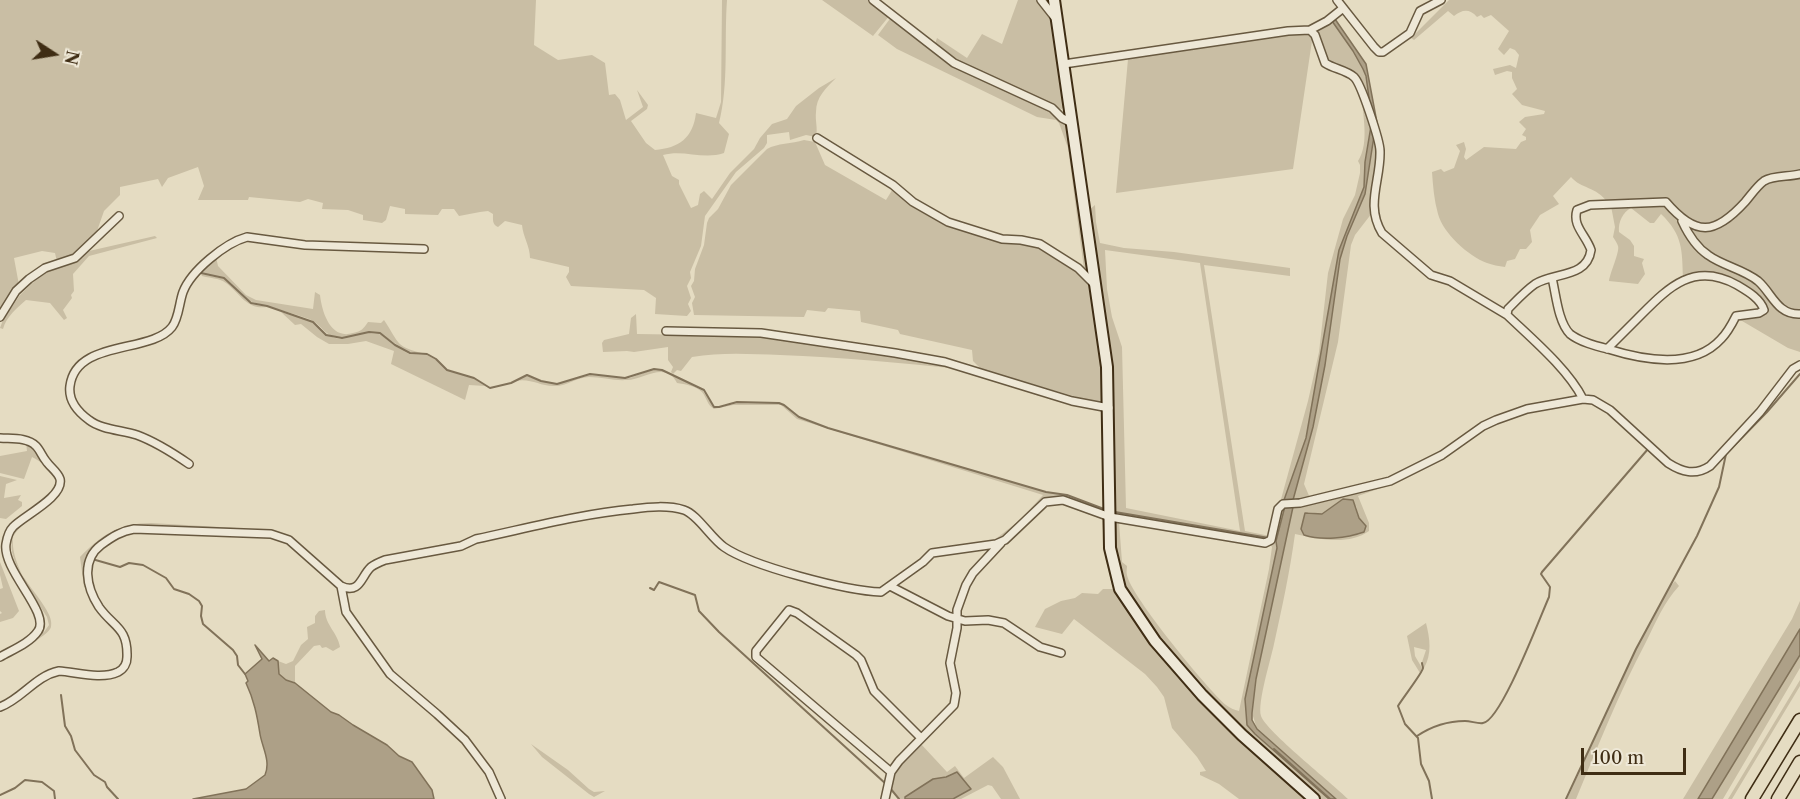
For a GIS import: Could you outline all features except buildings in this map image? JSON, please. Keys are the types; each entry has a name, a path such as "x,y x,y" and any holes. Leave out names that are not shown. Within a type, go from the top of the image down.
{"highway":[{"path":"1752,799 1800,720"},
{"path":"1778,799 1800,762"}],"street":[{"path":"873,0 954,63 1052,108 1062,118 1072,123"},
{"path":"1041,0 1057,20"},
{"path":"1054,0 1107,367 1112,557 1120,589 1150,633 1202,695 1242,735 1314,799"},
{"path":"1337,0 1340,11 1379,52 1383,52 1410,33 1420,11 1441,0"},
{"path":"1064,64 1288,31 1310,30 1340,11"},
{"path":"1310,30 1315,35 1325,63 1353,76 1364,93 1380,151 1374,200 1377,225 1382,233 1431,275 1450,281 1507,315 1531,336 1577,388 1583,399"},
{"path":"817,138 893,185 913,202 948,222 1002,239 1040,244 1078,268 1096,286"},
{"path":"1681,219 1695,227 1704,228 1722,223 1731,217 1766,180 1800,174"},
{"path":"1507,315 1508,309 1534,285 1578,270 1588,261 1592,250 1575,218 1577,210 1582,207 1645,202 1666,202 1707,255 1756,280 1775,303 1791,314 1800,314"},
{"path":"0,317 16,291 29,279 45,268 75,258 119,216"},
{"path":"189,464 147,439 101,426 88,419 76,408 70,394 71,380 75,371 92,357 118,347 152,339 171,328 176,320 182,293 192,275 238,240 247,237 305,245 424,249"},
{"path":"1552,278 1563,323 1569,333 1578,339 1607,349 1659,360 1674,360 1700,354 1721,339 1736,316 1759,313 1764,310 1762,304 1754,297 1729,281 1692,277 1665,290 1607,349"},
{"path":"666,331 761,333 895,353 945,362 1072,401 1109,408"},
{"path":"885,799 891,772 954,705 956,700 950,663 957,628 957,610 966,585 973,573 1002,542 1045,502 1063,500 1110,517 1265,543 1271,540 1278,509 1283,504 1390,481 1442,455 1483,426 1496,420 1527,409 1583,399 1593,400 1610,410 1677,469 1703,471 1760,412 1793,369 1800,365"},
{"path":"0,438 24,440 36,446 59,477 60,485 48,500 12,528 8,536 7,555 42,623 38,633 0,657"},
{"path":"0,707 51,673 59,671 105,674 123,669 127,662 126,641 116,622 97,603 91,588 88,567 93,552 118,533 134,529 245,532 280,536 347,589 354,588 363,581 373,565 385,560 461,546 476,539 609,511 663,507 687,510 724,547 767,566 853,589 881,592 932,553 1002,542"},
{"path":"341,586 346,612 390,674 465,741 489,772 501,799"},
{"path":"890,586 948,616 965,621 988,620 1004,623 1040,647 1061,653"},
{"path":"891,772 756,657 756,651 786,613 789,610 797,613 856,655 861,660 874,691 921,738"}],"shaded area":[{"path":"0,0 536,0 534,45 558,60 592,55 605,63 609,95 615,94 620,100 626,120 643,107 637,90 648,105 647,109 631,121 646,143 655,150 671,147 683,140 692,129 696,113 716,118 721,102 722,0 727,0 725,77 719,123 729,134 724,153 663,155 672,176 679,180 691,208 698,205 700,194 704,191 712,199 730,173 754,149 772,124 787,119 796,106 836,78 822,93 816,107 816,137 806,135 790,140 789,132 767,135 764,148 736,172 705,216 701,246 687,286 691,298 688,304 691,311 687,316 655,314 656,298 644,290 571,286 566,277 569,267 530,258 522,225 505,221 498,227 494,223 493,214 488,211 459,216 454,209 442,209 438,215 405,214 405,209 390,206 386,220 382,223 363,220 363,215 348,210 322,209 323,203 308,199 300,202 249,197 248,200 198,200 204,186 198,167 168,178 162,187 158,179 120,187 120,195 104,211 97,231 89,243 74,257 57,262 55,253 42,251 14,258 19,285 0,313"},
{"path":"822,0 869,0 890,15 873,36"},
{"path":"1018,0 1038,0 1052,18 1064,106 1062,109 1055,108 969,67 935,44 937,38 967,58 982,34 1002,44"},
{"path":"1449,0 1800,0 1800,173 1773,177 1721,222 1696,226 1667,201 1608,203 1599,193 1579,184 1571,177 1553,196 1559,204 1540,215 1530,230 1532,242 1526,249 1520,249 1515,259 1507,261 1505,267 1480,260 1457,243 1445,229 1438,214 1432,172 1441,169 1444,172 1454,168 1460,151 1456,145 1464,142 1466,160 1484,147 1516,149 1521,142 1526,140 1526,137 1522,135 1526,129 1519,122 1525,117 1544,114 1545,111 1522,105 1512,94 1517,89 1512,72 1507,71 1495,75 1493,69 1510,65 1516,68 1519,55 1510,48 1504,55 1498,49 1509,31 1491,15 1484,18 1481,15 1477,17 1465,11 1454,16 1448,11 1414,40 1411,38"},
{"path":"892,16 954,65 1052,111 1066,125 1087,267 1084,269 1068,148 1059,123 1056,120 1037,117 897,49 878,35"},
{"path":"1335,19 1366,64 1378,128 1374,136 1365,194 1340,259 1325,365 1313,427 1293,500 1284,500 1306,438 1339,250 1364,187 1365,162 1372,120 1366,76 1353,51 1332,21"},
{"path":"1332,21 1359,60 1365,74 1371,111 1364,86 1353,71 1327,62 1317,31"},
{"path":"1302,31 1313,34 1293,169 1116,193 1127,58"},
{"path":"1362,94 1371,126 1365,162 1364,187 1339,250 1306,438 1284,499 1280,503 1319,352 1328,273 1343,219 1355,195 1360,173 1358,161 1362,154 1365,137"},
{"path":"1374,136 1379,151 1372,213 1355,235 1351,245 1338,342 1304,484 1310,498 1293,500 1313,427 1325,365 1340,259 1365,194"},
{"path":"804,140 815,142 825,165 886,200 894,187 937,217 1036,245 1080,272 1093,285 1105,368 1104,403 1097,403 981,369 973,361 972,350 900,334 898,330 861,322 860,311 828,308 825,312 807,310 804,317 694,315 692,303 695,297 691,286 704,245 709,218 718,209 731,185 767,149"},
{"path":"1800,176 1800,313 1783,306 1764,286 1713,255 1695,239 1688,228 1713,228 1766,181"},
{"path":"1666,204 1680,220 1694,244 1755,281 1767,296 1800,316 1800,352 1788,348 1737,318 1766,310 1730,279 1683,278 1680,243 1674,229 1661,214 1654,223 1650,223 1631,208 1623,215 1619,232 1634,246 1634,256 1644,259 1642,263 1645,274 1638,284 1609,281 1618,249 1613,237 1615,227 1611,206"},
{"path":"1095,205 1100,243 1124,248 1174,252 1290,268 1290,276 1204,265 1245,531 1270,536 1269,539 1263,540 1115,515 1112,380 1089,210","holes":["1105,250 1200,263 1240,531 1126,508 1122,347 1112,317 1107,289"]},
{"path":"155,236 157,238 89,256 73,274 74,291 63,310 67,318 64,320 50,303 26,300 9,317 3,329 0,328 20,295 42,274 71,263 89,251"},
{"path":"216,257 218,266 246,295 256,300 313,309 315,292 320,295 329,323 339,333 356,332 368,322 381,323 384,320 399,343 426,354 408,350 381,335 395,346 409,354 427,355 447,370 473,378 485,386 469,385 465,400 391,364 394,351 366,341 329,344 301,324 295,325 281,312 309,320 330,336 335,338 346,338 328,334 309,319 244,298 251,304 267,307 254,306 244,300 223,281 202,276 201,274 225,279 243,297 225,278 199,273"},
{"path":"636,314 637,334 764,336 850,348 945,364 960,369 825,357 725,354 692,357 681,371 677,370 673,374 671,372 673,367 668,360 668,347 634,352 603,352 604,340 629,334 631,318"},
{"path":"654,369 668,372 703,391 714,407 719,408 714,409 700,390 677,383 672,376 661,372 627,380 585,377 558,386 516,381 527,376 557,384 590,375 630,378"},
{"path":"737,403 779,403 799,418 828,428 1046,492 1067,496 1106,510 1107,513 1055,498 999,541 934,551 927,550 993,541 1020,520 1043,495 797,419 781,405 733,405 720,408"},
{"path":"26,442 32,445 59,480 57,483 47,467 32,457 24,479 0,473 0,456 27,451"},
{"path":"0,476 17,480 6,484 4,498 21,495 18,500 22,502 22,506 6,519 0,518"},
{"path":"1392,484 1358,496 1369,523 1369,531 1361,536 1333,540 1295,534 1283,603 1261,701 1261,716 1266,723 1287,745 1348,799 1336,799 1257,729 1252,713 1256,679 1293,507","holes":["1337,503 1356,506 1359,518 1366,526 1361,534 1334,538 1317,536 1301,529 1308,512 1322,514"]},
{"path":"65,486 53,501 14,536 18,526 45,506"},
{"path":"1343,499 1353,500 1359,518 1366,526 1364,532 1334,538 1304,535 1301,529 1305,513 1322,514"},
{"path":"1285,506 1276,541 1277,548 1268,598 1247,688 1246,720 1255,734 1329,799 1321,799 1206,692 1165,644 1129,596 1122,582 1118,565 1115,521 1119,522 1122,562 1127,566 1131,586 1141,602 1204,682 1226,705 1239,711 1269,569 1272,547 1270,544 1281,508"},
{"path":"1285,506 1293,507 1256,679 1252,720 1257,729 1336,799 1329,799 1247,725 1245,699"},
{"path":"1102,517 1105,520 1111,572 1183,680 1310,799 1239,799 1219,784 1200,775 1200,772 1206,771 1172,728 1164,697 1145,674 1074,619 1062,634 1035,627 1045,609 1061,601 1075,598 1082,593 1098,594 1103,589 1113,589 1105,557"},
{"path":"151,523 240,530 130,528 93,548 85,557 83,568 88,589 84,587 80,557 88,549 120,528"},
{"path":"13,538 13,547 22,575 12,553"},
{"path":"0,562 19,611 13,618 0,622 2,613 0,611 0,589 3,588"},
{"path":"22,575 47,610 51,619 51,627 37,640 2,659 44,632 49,625 47,617"},
{"path":"1675,581 1679,586 1661,612 1627,681 1576,799 1567,799 1636,649"},
{"path":"1800,601 1800,629 1698,799 1683,799 1792,619"},
{"path":"325,610 327,620 340,647 333,651 326,647 322,648 320,645 314,646 295,666 295,683 286,681 279,674 278,661 286,664 293,661 301,645 308,639 307,627 315,623 315,616 319,611"},
{"path":"1426,623 1429,646 1424,668 1422,662 1426,650 1414,647 1415,656 1422,668 1420,673 1412,660 1407,636"},
{"path":"1800,629 1800,655 1712,799 1698,799"},
{"path":"255,645 269,661 273,658 278,661 279,674 286,680 295,683 331,712 412,762 432,790 434,799 193,799 246,789 265,775 267,759 245,674 262,659"},
{"path":"1800,655 1800,668 1723,799 1712,799"},
{"path":"1800,680 1800,686 1732,799 1728,799"},
{"path":"920,743 947,772 955,766 964,778 993,757 1003,767 1020,799 1001,799 992,786 988,785 961,799 953,799 971,789 953,773 939,778 905,799 900,799 890,787 894,774"},
{"path":"531,744 568,770 589,789 594,792 605,791 594,797 589,794 542,757"},
{"path":"957,772 971,789 953,799 905,799 933,779"}],"waterway":[{"path":"201,273 224,278 251,303 267,306 313,322 326,335 342,338 369,332 380,333 410,353 427,354 447,370 474,378 490,388 511,383 527,375 557,384 590,374 625,378 654,369 662,370 704,390 714,407 737,402 779,403 799,417 828,428 1046,492 1067,495 1104,509"},
{"path":"1566,799 1636,649 1697,536 1719,487 1726,454 1800,374"},
{"path":"1417,736 1446,723 1458,721 1483,723 1491,718 1509,688 1549,597 1550,587 1541,574 1542,572 1648,449"},
{"path":"1115,512 1269,538"},
{"path":"92,559 120,567 129,563 143,565 166,578 174,589 189,594 199,601 202,606 203,624 233,650 237,656 238,665 245,674"},
{"path":"650,588 654,590 659,582 695,595 699,611 719,632 886,784"},
{"path":"1422,663 1422,670 1398,706 1405,724 1418,738 1421,764 1429,781 1432,799"},
{"path":"61,695 65,726 75,750 94,775 105,782 118,799"},
{"path":"1274,749 1330,799"},
{"path":"0,795 25,780 42,782 54,791 55,799"},
{"path":"890,788 899,799"}]}
